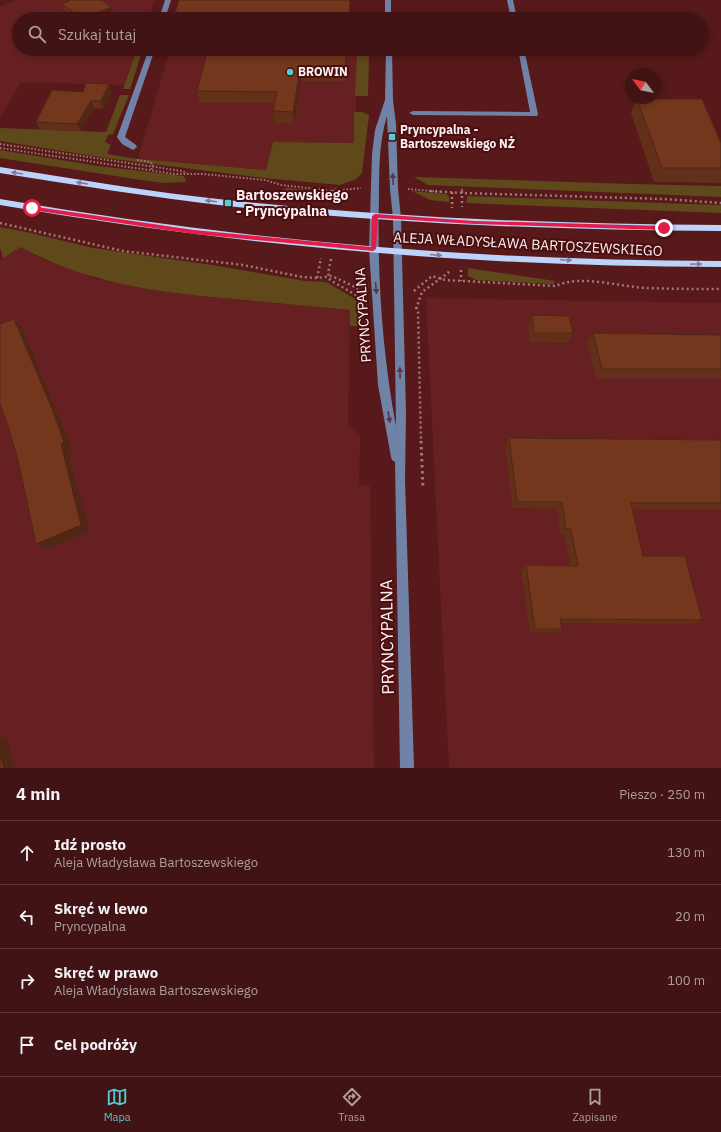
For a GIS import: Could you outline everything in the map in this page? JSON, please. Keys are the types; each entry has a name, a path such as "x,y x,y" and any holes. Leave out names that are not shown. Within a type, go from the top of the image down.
{"main road":[{"name":"ALEJA WŁADYSŁAWA BARTOSZEWSKIEGO","path":"0,170 204,200 397,218 606,228 721,228"},
{"name":"ALEJA WŁADYSŁAWA BARTOSZEWSKIEGO","path":"0,202 194,232 397,252 450,256 721,264"}],"street":[{"path":"164,12 168,0"},
{"path":"388,0 388,12"},
{"path":"510,0 513,12"},
{"path":"133,147 125,142 121,137 150,56"},
{"name":"PRYNCYPALNA","path":"389,56 389,100 392,124 394,189 397,218 401,412 400,480 407,768"},
{"path":"413,114 534,114 522,56"},
{"name":"PRYNCYPALNA","path":"389,100 379,130 376,154 373,249 383,385 400,480"}],"path":[{"path":"0,144 182,171 189,174"},
{"path":"133,147 136,160 150,162 153,164 153,167"},
{"path":"0,148 175,174 203,174 264,180 281,185 334,191 357,188 375,189"},
{"path":"151,171 153,167"},
{"path":"394,189 587,198 664,199 721,203"},
{"path":"0,223 123,251 243,265 302,276 329,277"},
{"path":"399,330 416,308 422,292 450,270"},
{"path":"413,294 415,290 432,276 440,279 556,286 566,281 615,283 645,288 721,288"},
{"path":"412,302 418,312 423,488"}],"shaded area":[{"path":"18,0 155,0 151,12 12,12 12,56 134,56 124,85 21,82 0,117 0,6"},
{"path":"135,56 140,56 130,89 123,89"},
{"path":"168,56 357,56 355,143 273,142 266,170 138,159"},
{"path":"357,56 368,56 368,96 355,96"},
{"path":"120,95 129,95 113,134 108,135 105,142 111,145 107,154 138,159 266,170 273,142 354,143 354,112 362,112 369,115 362,173 356,179 340,185 264,178 105,158 0,141 0,128 106,132"},
{"path":"0,150 98,166 184,176 186,182 164,183 0,158"},
{"path":"414,177 721,186 721,197 428,185"},
{"path":"286,188 329,192 327,200 321,200 279,192"},
{"path":"412,191 446,194 449,196 449,202 430,200"},
{"path":"467,196 721,205 721,213 466,203"},
{"path":"0,227 93,248 212,265 305,281 326,282 357,300 357,326 350,326 350,310 180,294 125,285 72,270 46,260 21,247 3,258 0,248"},
{"path":"21,247 38,257 96,279 153,290 198,296 350,310 348,424 360,435 359,485 370,486 374,768 0,768 0,260"},
{"path":"468,268 555,281 553,284 476,280 468,276"},
{"path":"426,298 721,303 721,768 449,768"}],"building":[{"path":"71,0 102,0 111,7 99,12 73,12 62,4"},
{"path":"179,0 350,0 349,12 175,12"},
{"path":"206,56 346,56 345,70 300,70 293,112 273,111 277,92 197,91"},
{"path":"86,83 109,84 101,101 91,101 77,124 36,122 52,90 83,92"},
{"path":"661,99 702,99 721,143 721,168 662,168 639,104 661,104"},
{"path":"532,315 569,316 573,333 534,333"},
{"path":"14,319 51,406 64,442 61,444 81,525 36,544 18,460 0,404 0,324"},
{"path":"593,333 721,335 721,369 602,369"},
{"path":"509,438 721,440 721,503 631,503 643,556 685,556 702,620 560,619 562,629 535,629 526,565 578,566 571,529 566,529 562,502 517,502"},
{"path":"0,754 4,768 0,768"}],"place":[{"name":"BROWIN","path":"290,72"},
{"name":"Pryncypalna - Bartoszewskiego NŻ","path":"392,137"},
{"name":"Bartoszewskiego - Pryncypalna","path":"228,203"}],"route":[{"path":"32,208 194,232 334,247 373,249 375,216 606,228 664,228"}]}
